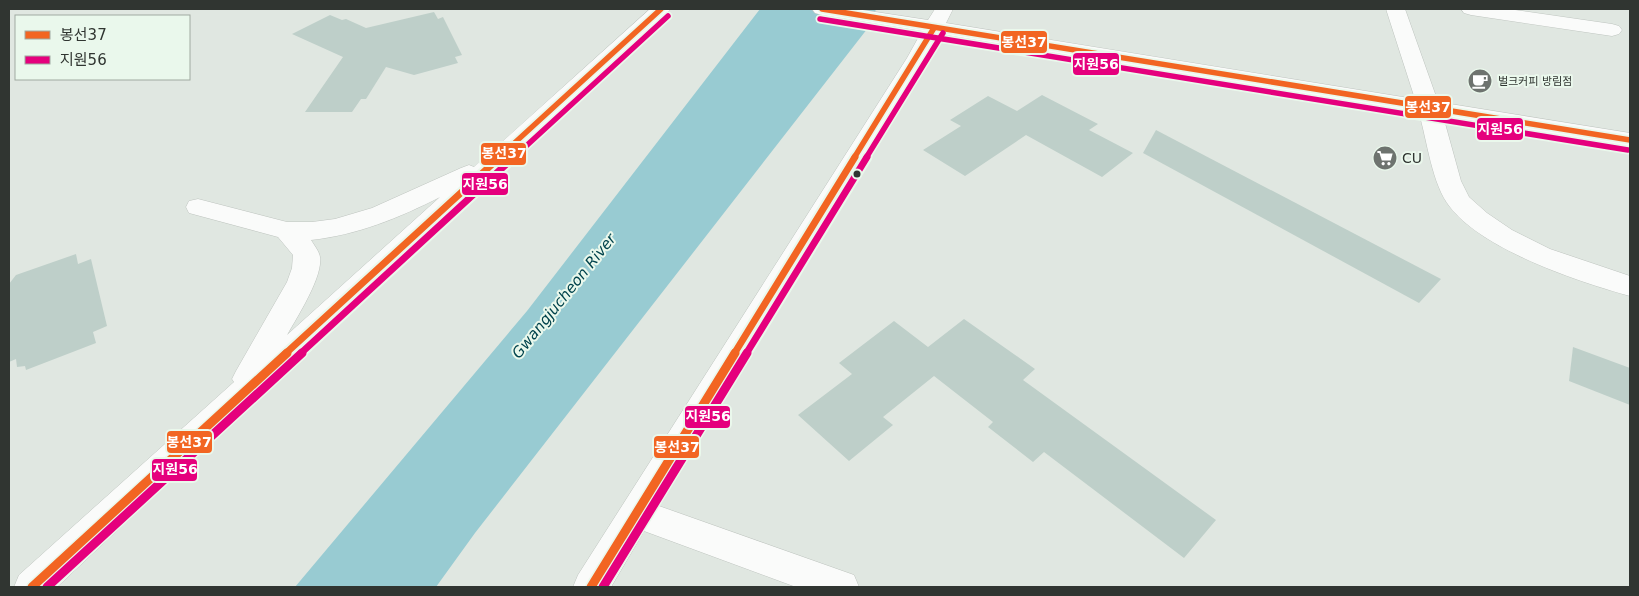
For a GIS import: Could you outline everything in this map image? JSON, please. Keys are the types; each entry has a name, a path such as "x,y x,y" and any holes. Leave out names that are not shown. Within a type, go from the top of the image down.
{"street":[{"path":"32,587 661,9"},
{"path":"822,9 939,18 1429,108 1630,140"},
{"path":"1396,9 1429,108 1449,181 1459,202 1478,219 1503,236 1541,256 1630,286"},
{"path":"1471,9 1612,30"},
{"path":"591,587 912,67 939,18"},
{"path":"198,207 287,231 321,231 363,222 494,162"},
{"path":"236,398 300,286 307,267 307,257 304,249 287,231"},
{"path":"636,513 841,587"}],"water":[{"name":"Gwangjucheon River","path":"760,9 876,9 871,24 475,533 436,587 295,587 527,311"}],"building":[{"path":"434,12 438,19 443,17 462,55 455,57 458,63 414,75 386,67 366,99 361,99 352,112 305,112 343,57 292,34 330,15 342,20 346,19 366,28"},
{"path":"1042,95 1098,124 1089,130 1133,153 1102,177 1026,135 965,176 923,150 961,126 950,120 988,96 1017,111"},
{"path":"1156,130 1441,279 1419,303 1143,153"},
{"path":"76,254 78,264 91,259 107,326 93,332 96,343 26,370 25,366 17,367 16,359 9,362 9,284 16,275"},
{"path":"964,319 1035,369 1023,380 1216,520 1184,558 1044,452 1033,462 988,427 993,422 934,376 883,417 893,425 849,461 798,415 852,374 839,363 894,321 928,347"},
{"path":"1573,347 1630,368 1630,405 1569,381"}],"transit line":[{"name":"봉선37","path":"32,587 661,9"},
{"name":"봉선37","path":"822,9 1630,140"},
{"name":"지원56","path":"47,587 668,16"},
{"name":"지원56","path":"820,19 1628,150"},
{"name":"봉선37","path":"591,587 934,28"},
{"name":"지원56","path":"603,587 943,33"}],"place":[{"name":"벌크커피 방림점","path":"1480,81"},
{"name":"CU","path":"1385,158"}]}
